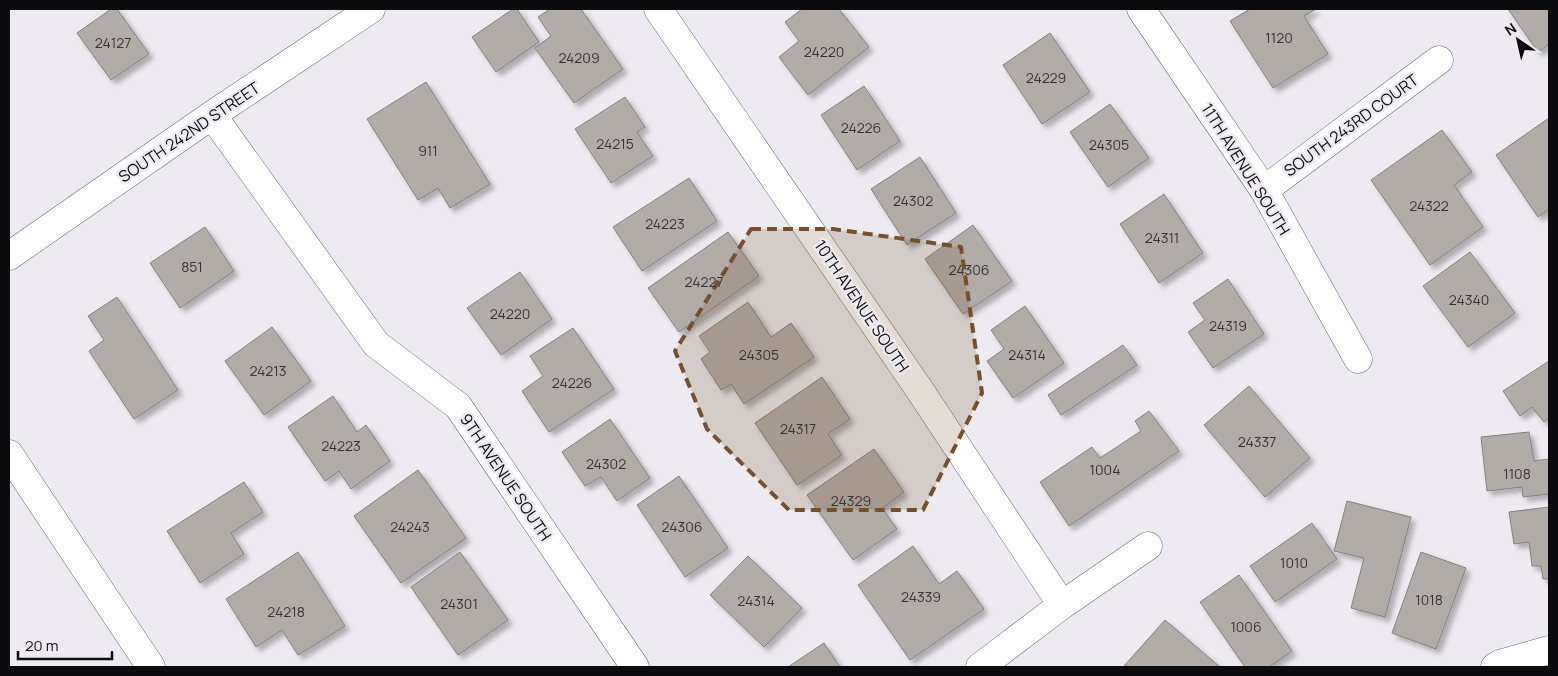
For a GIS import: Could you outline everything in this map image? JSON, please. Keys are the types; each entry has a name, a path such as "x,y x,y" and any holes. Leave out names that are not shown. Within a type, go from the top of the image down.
{"street":[{"name":"SOUTH 242ND STREET","path":"9,256 212,115 371,9"},
{"name":"10TH AVENUE SOUTH","path":"658,9 919,388 1062,605"},
{"name":"11TH AVENUE SOUTH","path":"1141,9 1264,190 1358,359"},
{"name":"SOUTH 243RD COURT","path":"1264,190 1439,60"},
{"name":"9TH AVENUE SOUTH","path":"212,115 376,344 458,406 635,667"},
{"path":"9,454 151,667"},
{"path":"980,667 1062,605 1148,546"},
{"path":"1495,667 1549,650"}],"highlighted area":[{"path":"751,229 833,229 961,247 982,393 923,510 789,510 707,429 675,351"}],"building":[{"path":"111,9 117,9 149,54 111,80 77,33"},
{"path":"513,9 517,9 539,42 496,72 472,37"},
{"path":"550,9 581,9 623,69 574,103 535,48 551,36 538,17"},
{"path":"802,9 839,9 869,47 808,95 779,57 799,41 785,22"},
{"path":"1250,9 1316,9 1304,16 1328,54 1273,88 1230,21"},
{"path":"1508,9 1549,9 1549,44 1538,52"},
{"path":"1050,33 1090,92 1042,124 1003,65"},
{"path":"426,82 490,184 450,208 438,188 418,200 367,119"},
{"path":"864,86 900,141 857,170 821,115"},
{"path":"625,97 645,127 637,132 653,156 611,183 575,129"},
{"path":"1110,104 1149,158 1108,187 1070,132"},
{"path":"1549,118 1549,209 1538,217 1496,155"},
{"path":"1442,130 1472,172 1454,185 1483,227 1430,265 1371,180"},
{"path":"920,157 956,213 907,245 871,189"},
{"path":"689,178 717,221 642,271 613,227"},
{"path":"1164,194 1203,253 1159,283 1120,224"},
{"path":"973,225 1012,281 963,314 925,259"},
{"path":"205,227 234,271 180,308 150,263"},
{"path":"728,232 759,276 679,332 648,288"},
{"path":"1470,252 1515,313 1468,347 1423,286"},
{"path":"520,272 552,319 501,355 467,308"},
{"path":"1228,279 1264,334 1213,368 1188,332 1205,320 1193,303"},
{"path":"117,297 178,390 134,419 89,351 104,340 88,316"},
{"path":"748,302 771,337 791,323 814,357 744,404 731,384 721,390 701,359 710,352 699,336"},
{"path":"1025,306 1064,363 1013,398 987,361 1004,349 991,330"},
{"path":"272,327 311,381 264,415 225,361"},
{"path":"573,328 614,389 549,432 522,391 543,376 530,356"},
{"path":"1123,345 1137,365 1061,415 1048,395"},
{"path":"1549,361 1549,418 1544,422 1532,407 1520,416 1503,391"},
{"path":"822,377 850,419 828,434 842,455 797,485 755,423"},
{"path":"1249,386 1310,458 1265,497 1204,425"},
{"path":"333,396 357,432 366,425 390,461 351,489 339,471 325,481 288,427"},
{"path":"1149,411 1179,451 1069,526 1040,482 1092,447 1100,458 1141,431 1135,421"},
{"path":"610,419 650,478 617,501 601,477 585,486 562,452"},
{"path":"1529,432 1534,461 1549,459 1549,494 1523,497 1522,487 1487,491 1481,437"},
{"path":"874,449 904,492 882,508 897,529 853,560 807,495"},
{"path":"418,470 466,538 401,583 354,516"},
{"path":"679,476 728,548 685,577 637,505"},
{"path":"244,482 263,512 231,533 244,554 200,583 167,531"},
{"path":"1347,501 1411,517 1385,617 1351,608 1364,558 1334,551"},
{"path":"1549,507 1549,579 1543,579 1541,566 1532,566 1529,542 1514,544 1509,512"},
{"path":"1312,523 1337,559 1275,602 1250,566"},
{"path":"913,546 939,584 957,571 984,609 910,660 858,585"},
{"path":"298,552 345,626 298,655 282,630 256,647 226,599"},
{"path":"460,552 508,620 458,655 411,587"},
{"path":"1421,552 1466,568 1436,649 1392,633"},
{"path":"748,556 802,608 764,647 710,595"},
{"path":"1239,575 1292,651 1269,667 1245,667 1200,602"},
{"path":"1165,620 1220,667 1123,667"},
{"path":"824,643 840,667 788,667"}]}
